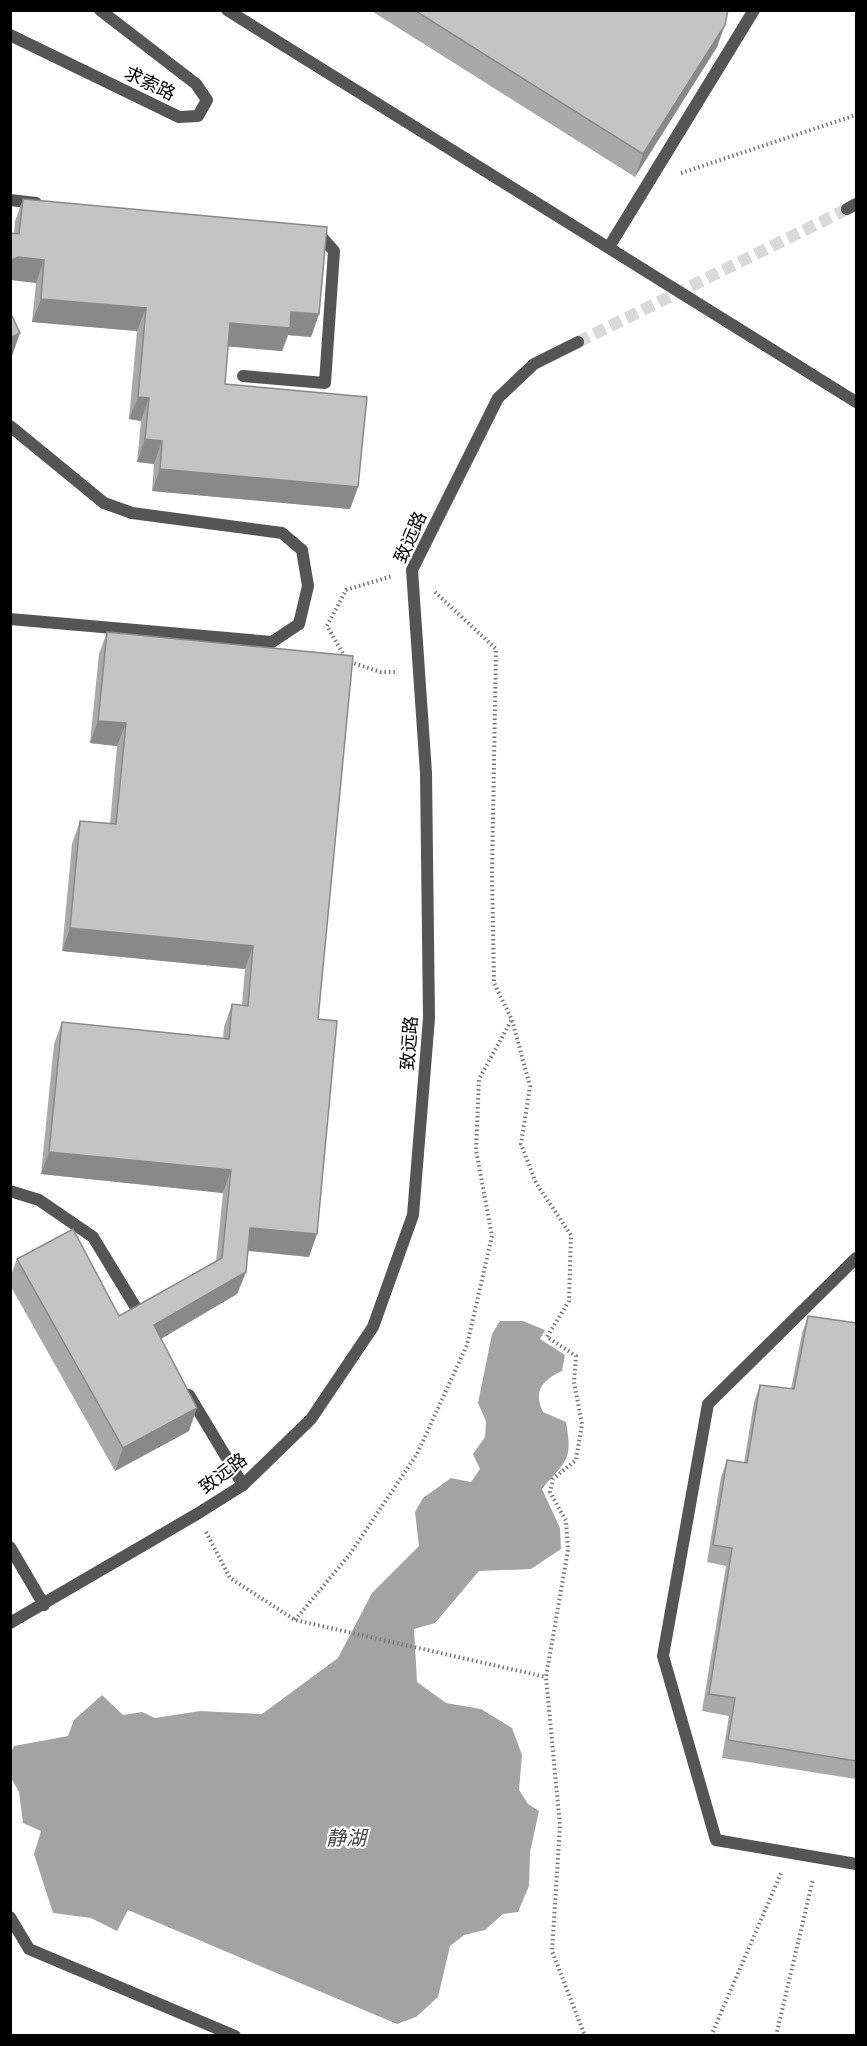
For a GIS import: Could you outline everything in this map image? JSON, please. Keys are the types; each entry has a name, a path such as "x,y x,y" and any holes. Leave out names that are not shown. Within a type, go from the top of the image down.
{"street":[{"name":"求索路","path":"10,35 179,117 198,116 207,100 196,84 100,10"},
{"path":"609,247 754,10"},
{"path":"233,12 856,402"},
{"path":"10,200 47,204"},
{"path":"243,376 325,383 334,251 318,233 299,228"},
{"name":"致远路","path":"10,1623 44,1605 243,1485 310,1419 373,1327 413,1215 429,1018 426,773 412,570 498,398 534,364 578,342"},
{"path":"10,426 104,503 132,513 282,533 302,550 308,586 299,624 272,642 10,619"},
{"path":"10,1191 39,1200 93,1237 153,1336"},
{"path":"856,1258 708,1404 663,1656 716,1840 856,1864"},
{"path":"183,1386 243,1485"},
{"path":"10,1547 44,1605"},
{"path":"10,1917 29,1949 235,2036"}],"path":[{"path":"701,167 856,116"},
{"path":"412,570 496,650 492,874 494,983 512,1020 530,1086 521,1144 536,1183 571,1235 569,1301 547,1337 576,1356 574,1382 582,1424 576,1460 553,1479 550,1492 566,1521 568,1550 546,1677 560,1826 552,1951 585,2036"},
{"path":"390,577 346,590 327,626 346,660 381,672 400,672"},
{"path":"296,1620 350,1554 417,1454 467,1345 492,1236 476,1150 480,1079 512,1020"},
{"path":"197,1514 230,1578 296,1620 546,1677"},
{"path":"711,2036 790,1852"},
{"path":"776,2036 819,1857"}],"water":[{"name":"静湖","path":"500,1321 523,1321 545,1330 540,1339 565,1355 562,1371 549,1378 539,1392 543,1412 566,1422 568,1435 566,1460 542,1489 560,1528 561,1549 531,1569 479,1571 435,1623 414,1629 417,1682 446,1703 481,1709 512,1728 522,1755 519,1790 528,1804 539,1811 530,1852 529,1886 518,1912 503,1914 485,1930 464,1935 450,1946 438,1997 416,2017 397,2024 128,1910 117,1931 91,1918 53,1913 34,1854 41,1831 23,1823 19,1792 11,1778 11,1752 14,1746 68,1736 74,1720 102,1695 123,1715 142,1712 155,1718 200,1711 262,1714 338,1658 372,1593 419,1546 415,1512 423,1498 451,1478 471,1482 480,1469 473,1454 485,1437 486,1421 478,1403 492,1334"}],"building":[{"path":"414,10 728,10 725,25 643,154"},
{"path":"23,199 327,227 319,314 291,312 290,328 230,323 225,384 367,397 358,487 160,469 162,441 145,439 149,398 138,397 146,308 41,299 44,260 18,257 10,261 10,233 19,234"},
{"path":"10,312 20,333 10,338"},
{"path":"107,632 353,656 318,1019 337,1021 317,1234 250,1228 246,1272 154,1325 197,1408 123,1448 17,1259 73,1229 119,1316 222,1258 231,1170 49,1152 62,1022 229,1039 232,1004 248,1006 253,946 70,928 80,821 116,824 126,723 98,721"},
{"path":"808,1316 856,1323 856,1761 728,1740 735,1698 709,1694 732,1548 713,1545 727,1460 747,1463 760,1385 794,1389"}],"tunnel":[{"path":"578,342 847,209"}]}
